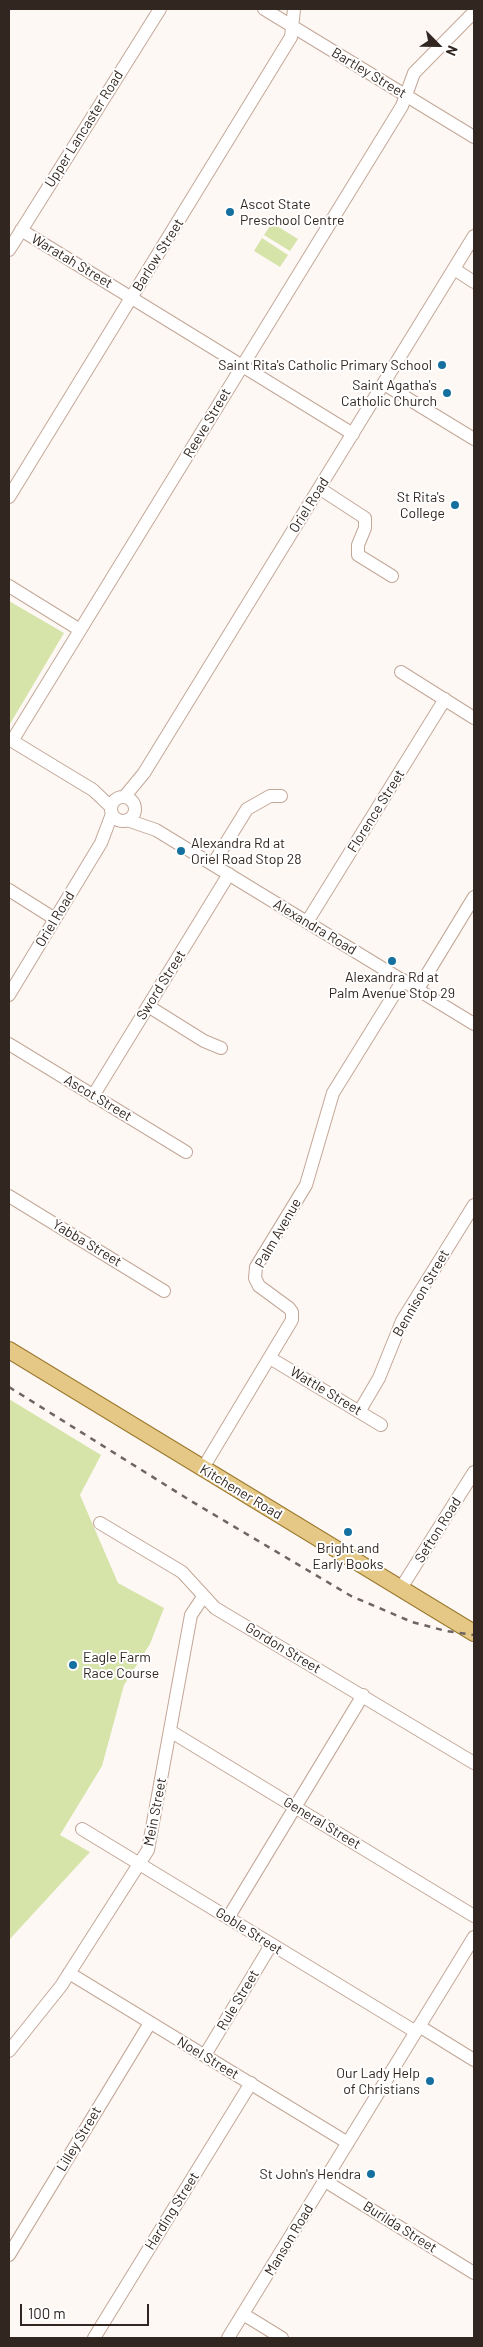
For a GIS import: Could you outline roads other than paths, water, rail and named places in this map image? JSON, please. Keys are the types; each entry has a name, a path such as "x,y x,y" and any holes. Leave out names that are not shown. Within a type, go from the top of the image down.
{"main road":[{"name":"Kitchener Road","path":"9,1350 474,1633"}],"street":[{"name":"Upper Lancaster Road","path":"9,250 160,9"},
{"name":"Bartley Street","path":"264,9 474,137"},
{"name":"Barlow Street","path":"9,497 291,38 294,9"},
{"name":"Reeve Street","path":"10,740 80,630 402,106 414,73 474,12"},
{"name":"Waratah Street","path":"21,230 353,434"},
{"name":"Oriel Road","path":"9,995 474,236"},
{"path":"454,269 474,282"},
{"path":"384,384 474,439"},
{"path":"319,488 365,518 365,528 358,545 358,555 392,576"},
{"path":"9,586 80,630"},
{"path":"401,672 474,718"},
{"name":"Florence Street","path":"307,922 445,699"},
{"name":"Alexandra Road","path":"10,740 474,1024"},
{"path":"212,864 246,809 270,796 281,796"},
{"name":"Sword Street","path":"93,1096 229,874"},
{"path":"9,890 55,919"},
{"path":"418,989 474,897"},
{"name":"Palm Avenue","path":"203,1468 291,1323 293,1314 289,1308 259,1286 255,1278 256,1267 306,1185 333,1093 403,980"},
{"path":"148,1006 204,1041 222,1048"},
{"name":"Ascot Street","path":"9,1044 186,1152"},
{"name":"Yabba Street","path":"9,1196 164,1291"},
{"name":"Bennison Street","path":"359,1412 379,1378 402,1321 474,1204"},
{"name":"Wattle Street","path":"270,1358 381,1425"},
{"name":"Sefton Road","path":"401,1588 472,1479"},
{"name":"Gordon Street","path":"100,1523 182,1572 215,1608 474,1763"},
{"name":"Mein Street","path":"9,2051 69,1973 140,1864 150,1843 191,1615 203,1597"},
{"path":"228,1918 363,1696"},
{"name":"General Street","path":"170,1731 474,1916"},
{"name":"Goble Street","path":"82,1830 271,1945 474,2060"},
{"name":"Manson Road","path":"228,2338 474,1937"},
{"name":"Rule Street","path":"204,2055 271,1945"},
{"name":"Noel Street","path":"69,1973 348,2143"},
{"name":"Lilley Street","path":"9,2255 150,2023"},
{"name":"Harding Street","path":"94,2338 251,2083"},
{"name":"Burilda Street","path":"325,2181 474,2273"},
{"path":"243,2314 282,2338"}],"railway":[{"path":"9,1387 191,1501 351,1596 412,1622 446,1631 474,1635"}],"place":[{"name":"Ascot State Preschool Centre","path":"230,212"},
{"name":"Saint Rita's Catholic Primary School","path":"442,365"},
{"name":"Saint Agatha's Catholic Church","path":"447,393"},
{"name":"St Rita's College","path":"455,505"},
{"name":"Alexandra Rd at Oriel Road Stop 28","path":"181,851"},
{"name":"Alexandra Rd at Palm Avenue Stop 29","path":"392,961"},
{"name":"Bright and Early Books","path":"348,1532"},
{"name":"Eagle Farm Race Course","path":"73,1665"},
{"name":"Our Lady Help of Christians","path":"430,2081"},
{"name":"St John's Hendra","path":"371,2174"}]}
